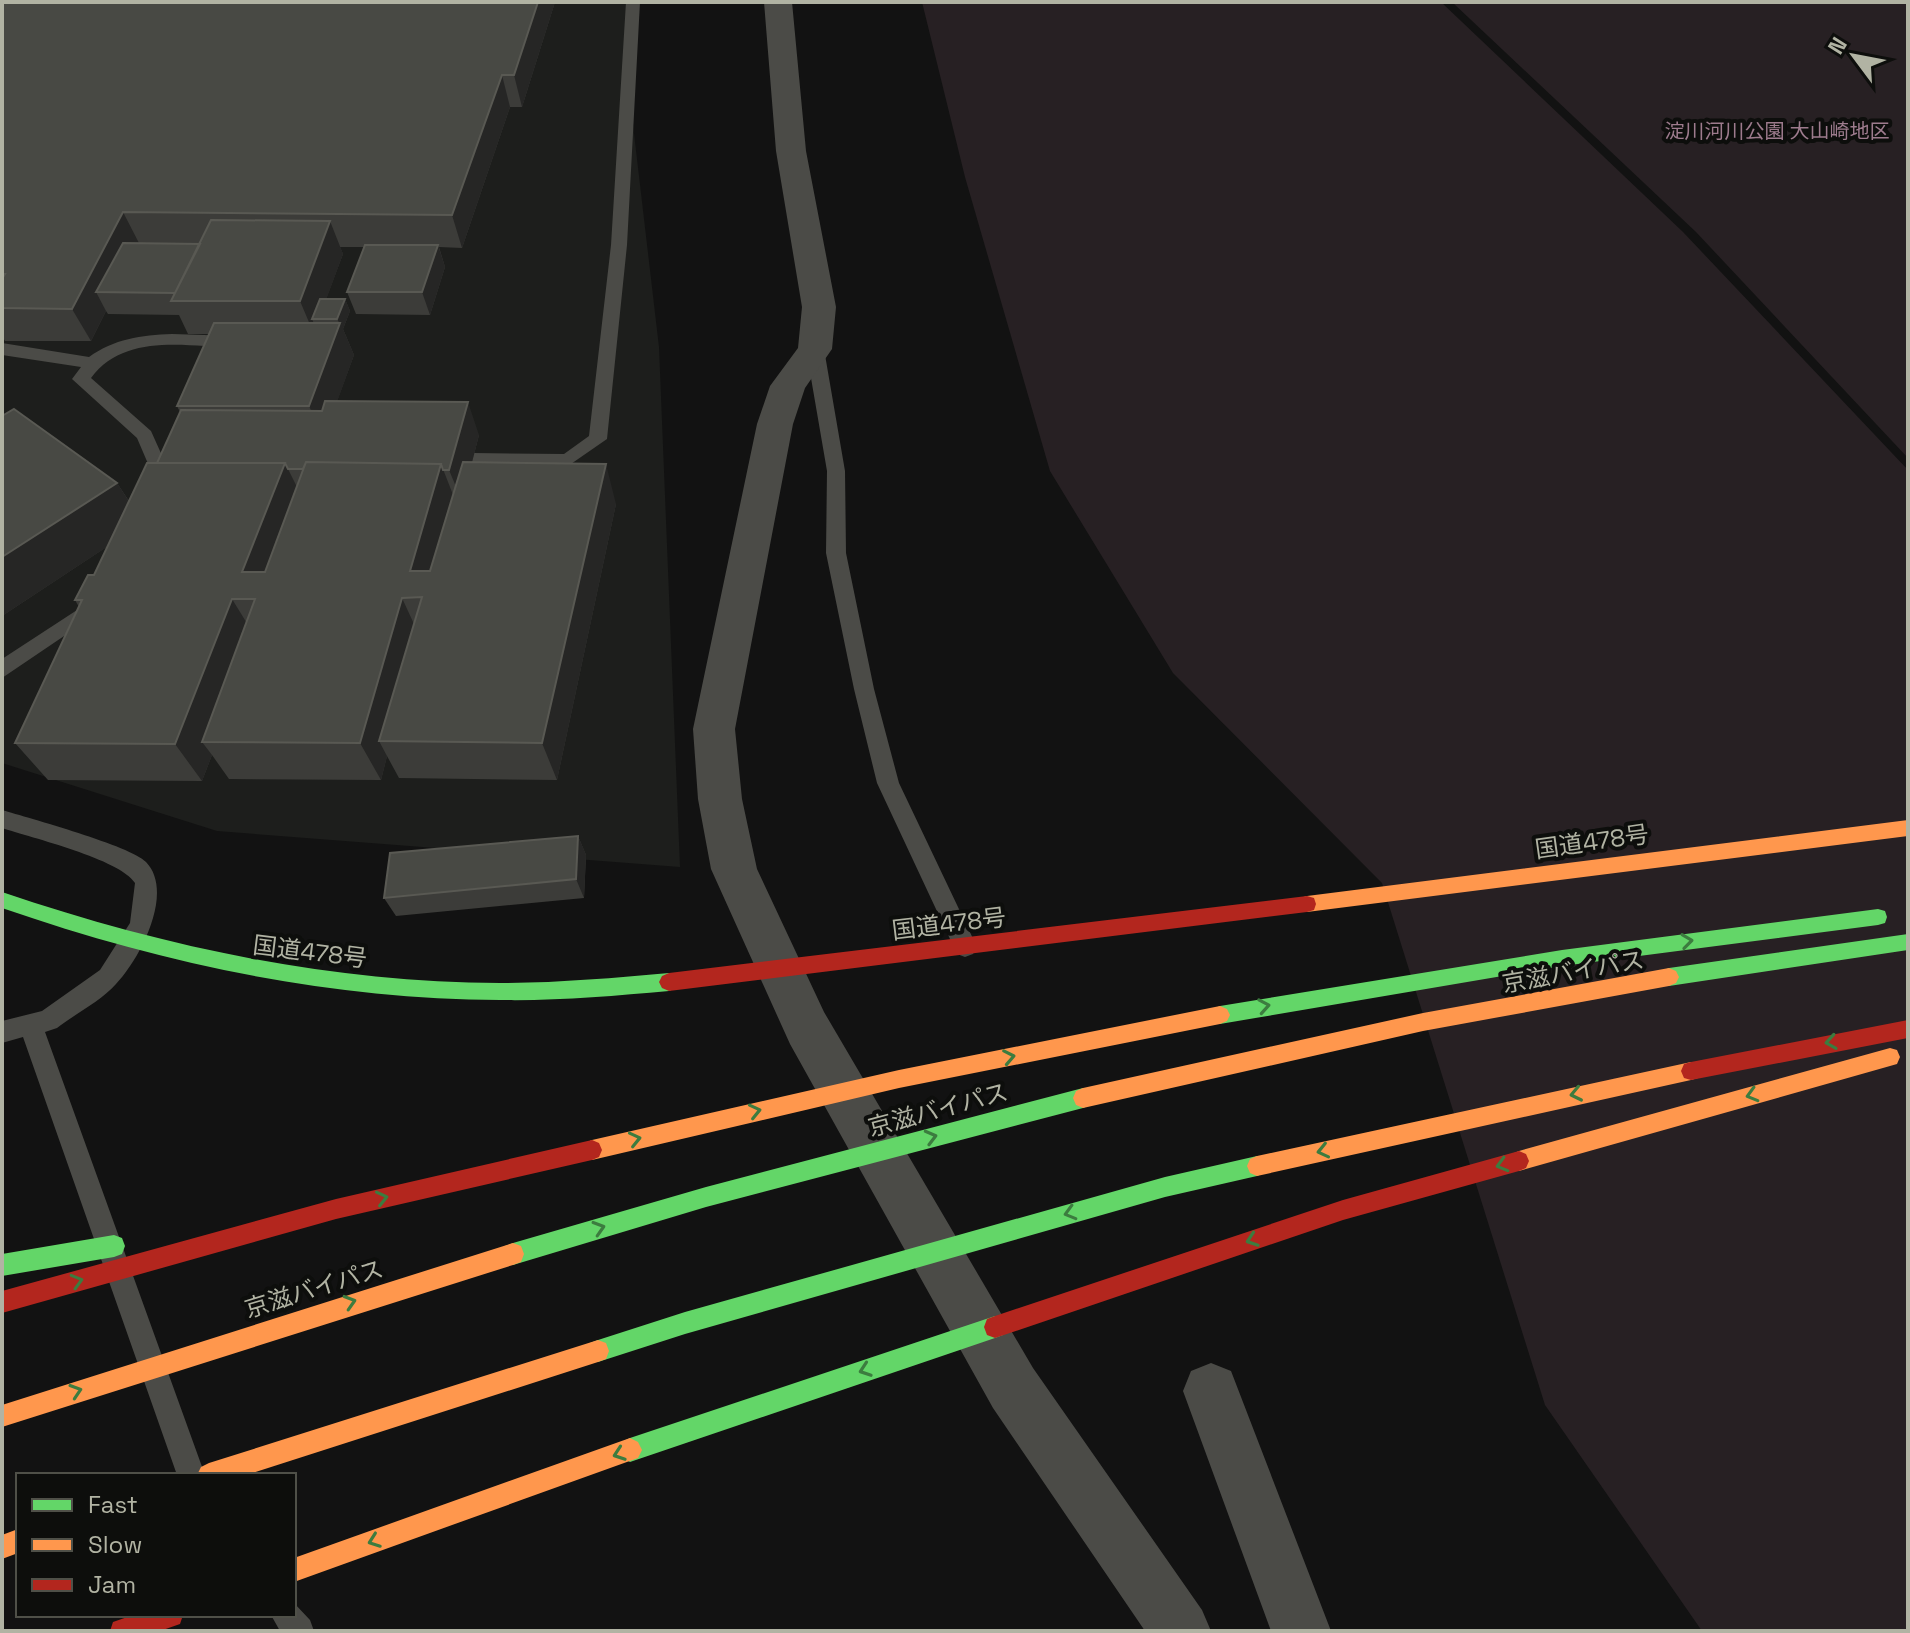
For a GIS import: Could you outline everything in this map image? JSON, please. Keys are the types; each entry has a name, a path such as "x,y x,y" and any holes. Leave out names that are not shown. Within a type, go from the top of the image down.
{"highway":[{"name":"国道478号","path":"2,900 32,913 144,946 265,972 421,989 595,989 965,947 1908,828"},
{"path":"2,1302 336,1209 899,1079 1263,1006 1562,958 1893,915"},
{"name":"京滋バイパス","path":"2,1416 353,1301 678,1204 1017,1114 1296,1049 1565,996 1908,942"},
{"path":"215,1473 685,1323 1165,1187 1535,1103 1814,1045 1908,1029"},
{"path":"296,1569 498,1495 1343,1210 1908,1052"},
{"path":"163,1238 336,1209"},
{"path":"2,1265 131,1243"},
{"path":"122,1631 165,1617"}],"street":[{"path":"778,2 791,151 824,329 788,386 775,424 714,729 720,799 734,869 807,1028 1013,1388 1181,1631"},
{"path":"1211,1391 1301,1631"}],"lane":[{"path":"473,459 568,460 598,439 619,245 633,2"},
{"path":"824,329 836,471 836,553 864,689 888,783 965,947"},
{"path":"153,507 164,480 145,435 81,379 90,363 111,349 134,341 261,343"},
{"path":"2,349 90,363"},
{"path":"2,670 107,597"},
{"path":"2,819 92,848 137,867 147,882 141,925 108,977 48,1020 2,1032"},
{"path":"31,1025 190,1473"}],"shaded area":[{"path":"2,2 636,2 628,82 659,347 680,867 217,831 2,763"}],"green space":[{"path":"922,2 1441,2 1683,232 1908,470 1908,1631 1702,1631 1545,1405 1382,883 1173,673 1050,471 965,177"},
{"name":"淀川河川公園 大山崎地区","path":"1452,2 1908,2 1908,458 1696,232"}],"building":[{"path":"2,2 538,2 514,75 502,75 452,215 123,212 72,309 2,308 2,279 5,274 2,274"},
{"path":"211,220 330,221 300,301 171,301"},
{"path":"123,243 200,244 175,293 96,292"},
{"path":"365,245 438,245 422,292 347,292"},
{"path":"320,299 345,299 337,319 312,319"},
{"path":"214,323 340,323 309,406 177,406"},
{"path":"325,401 468,402 449,470 443,470 441,464 306,462 303,469 288,469 285,463 157,463 181,410 322,411"},
{"path":"14,409 117,483 2,557 2,416"},
{"path":"306,462 441,464 410,571 430,571 463,462 606,464 542,743 379,741 422,597 402,598 360,743 202,742 255,599 232,599 175,744 15,743 82,600 75,600 88,575 94,575 147,463 285,463 242,572 265,572"},
{"path":"578,836 576,879 384,898 390,853"}],"traffic: fast":[{"path":"2,900 164,950 247,968 331,981 415,989 500,992 669,982"},
{"path":"1220,1015 1562,958 1878,917"},
{"path":"1669,977 1908,942"},
{"path":"513,1254 706,1197 1083,1098"},
{"path":"598,1351 685,1323 1165,1187 1257,1166"},
{"path":"2,1265 114,1246"},
{"path":"630,1450 995,1327"}],"traffic: slow":[{"path":"1307,904 1908,828"},
{"path":"1083,1098 1423,1022 1669,977"},
{"path":"592,1150 899,1079 1220,1015"},
{"path":"1519,1161 1890,1057"},
{"path":"1257,1166 1691,1071"},
{"path":"2,1416 513,1254"},
{"path":"215,1473 598,1351"},
{"path":"296,1569 630,1450"},
{"path":"2,1547 16,1542"}],"traffic: jam":[{"path":"669,982 1307,904"},
{"path":"1691,1071 1908,1029"},
{"path":"2,1302 336,1209 592,1150"},
{"path":"995,1327 1343,1210 1519,1161"},
{"path":"122,1631 165,1617"}]}
